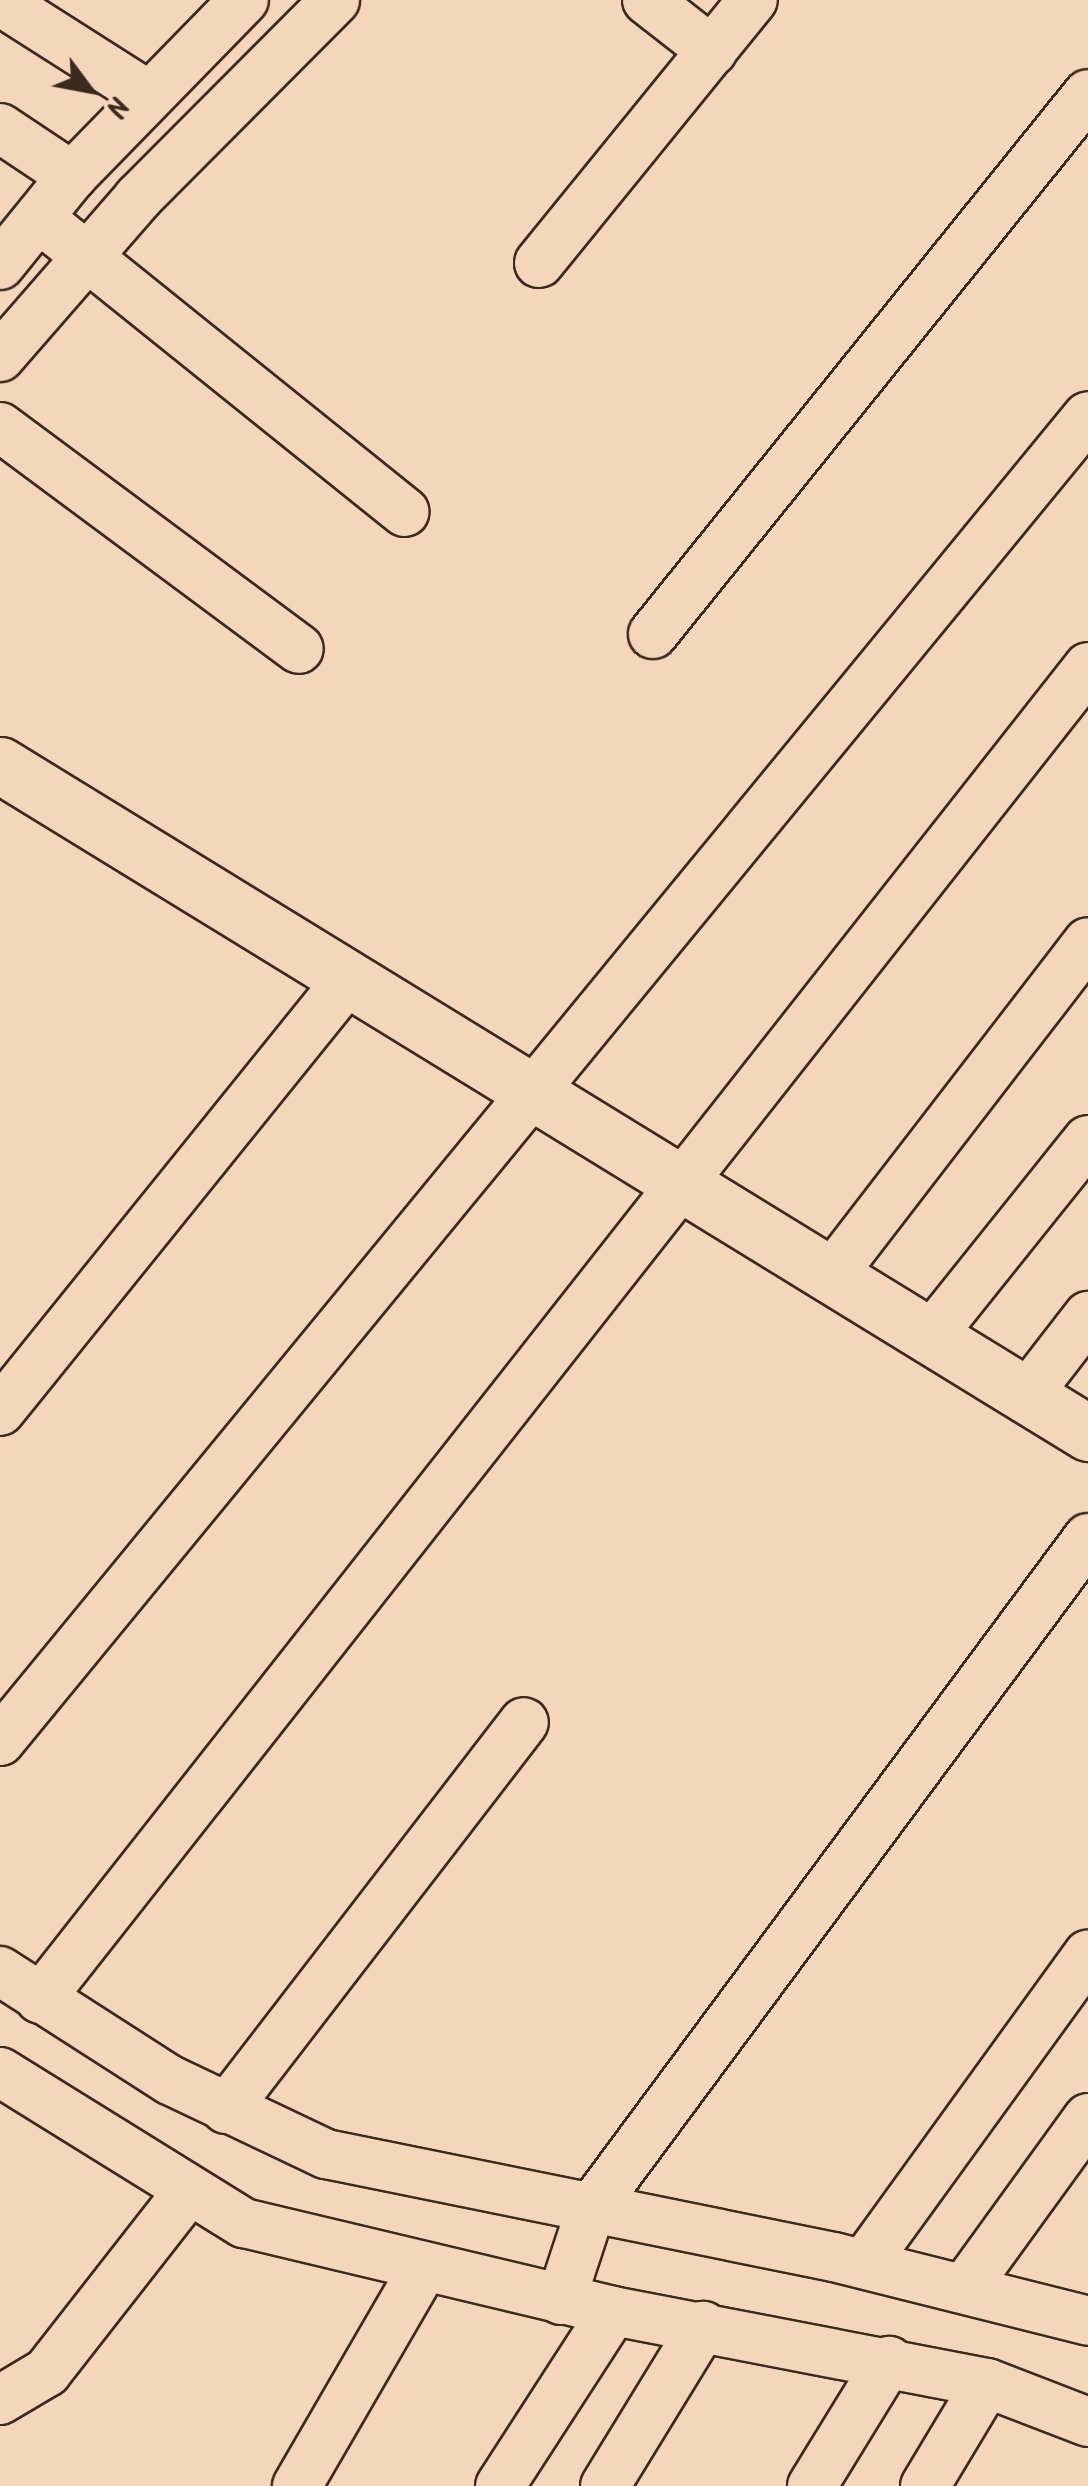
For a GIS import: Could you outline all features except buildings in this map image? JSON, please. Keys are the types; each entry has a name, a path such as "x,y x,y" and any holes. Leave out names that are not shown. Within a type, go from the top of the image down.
{"main road":[{"path":"0,765 346,982 934,1332 1088,1433"}],"street":[{"path":"244,0 72,176 14,242 84,256 405,512"},
{"path":"0,356 84,256 334,0"},
{"path":"647,0 712,51"},
{"path":"539,263 753,0"},
{"path":"0,1 149,96"},
{"path":"653,634 1088,94"},
{"path":"0,128 72,176"},
{"path":"0,1741 529,1092 1088,416"},
{"path":"0,427 299,649"},
{"path":"40,2000 679,1179 1088,668"},
{"path":"834,1272 1088,942"},
{"path":"0,1412 346,982"},
{"path":"934,1332 1088,1140"},
{"path":"1028,1395 1088,1316"},
{"path":"561,2300 591,2210 1088,1538"},
{"path":"226,2109 524,1722"},
{"path":"864,2264 1088,1955"},
{"path":"0,1971 40,2000 226,2109 366,2166 864,2264 1088,2321"},
{"path":"0,2072 186,2194 244,2223 422,2270 561,2300 987,2383 1088,2422"},
{"path":"965,2288 1088,2118"},
{"path":"0,2400 47,2372 186,2194"},
{"path":"297,2486 422,2270"},
{"path":"500,2486 613,2311"},
{"path":"605,2486 703,2326"},
{"path":"812,2486 888,2361"},
{"path":"925,2486 987,2383"}]}
